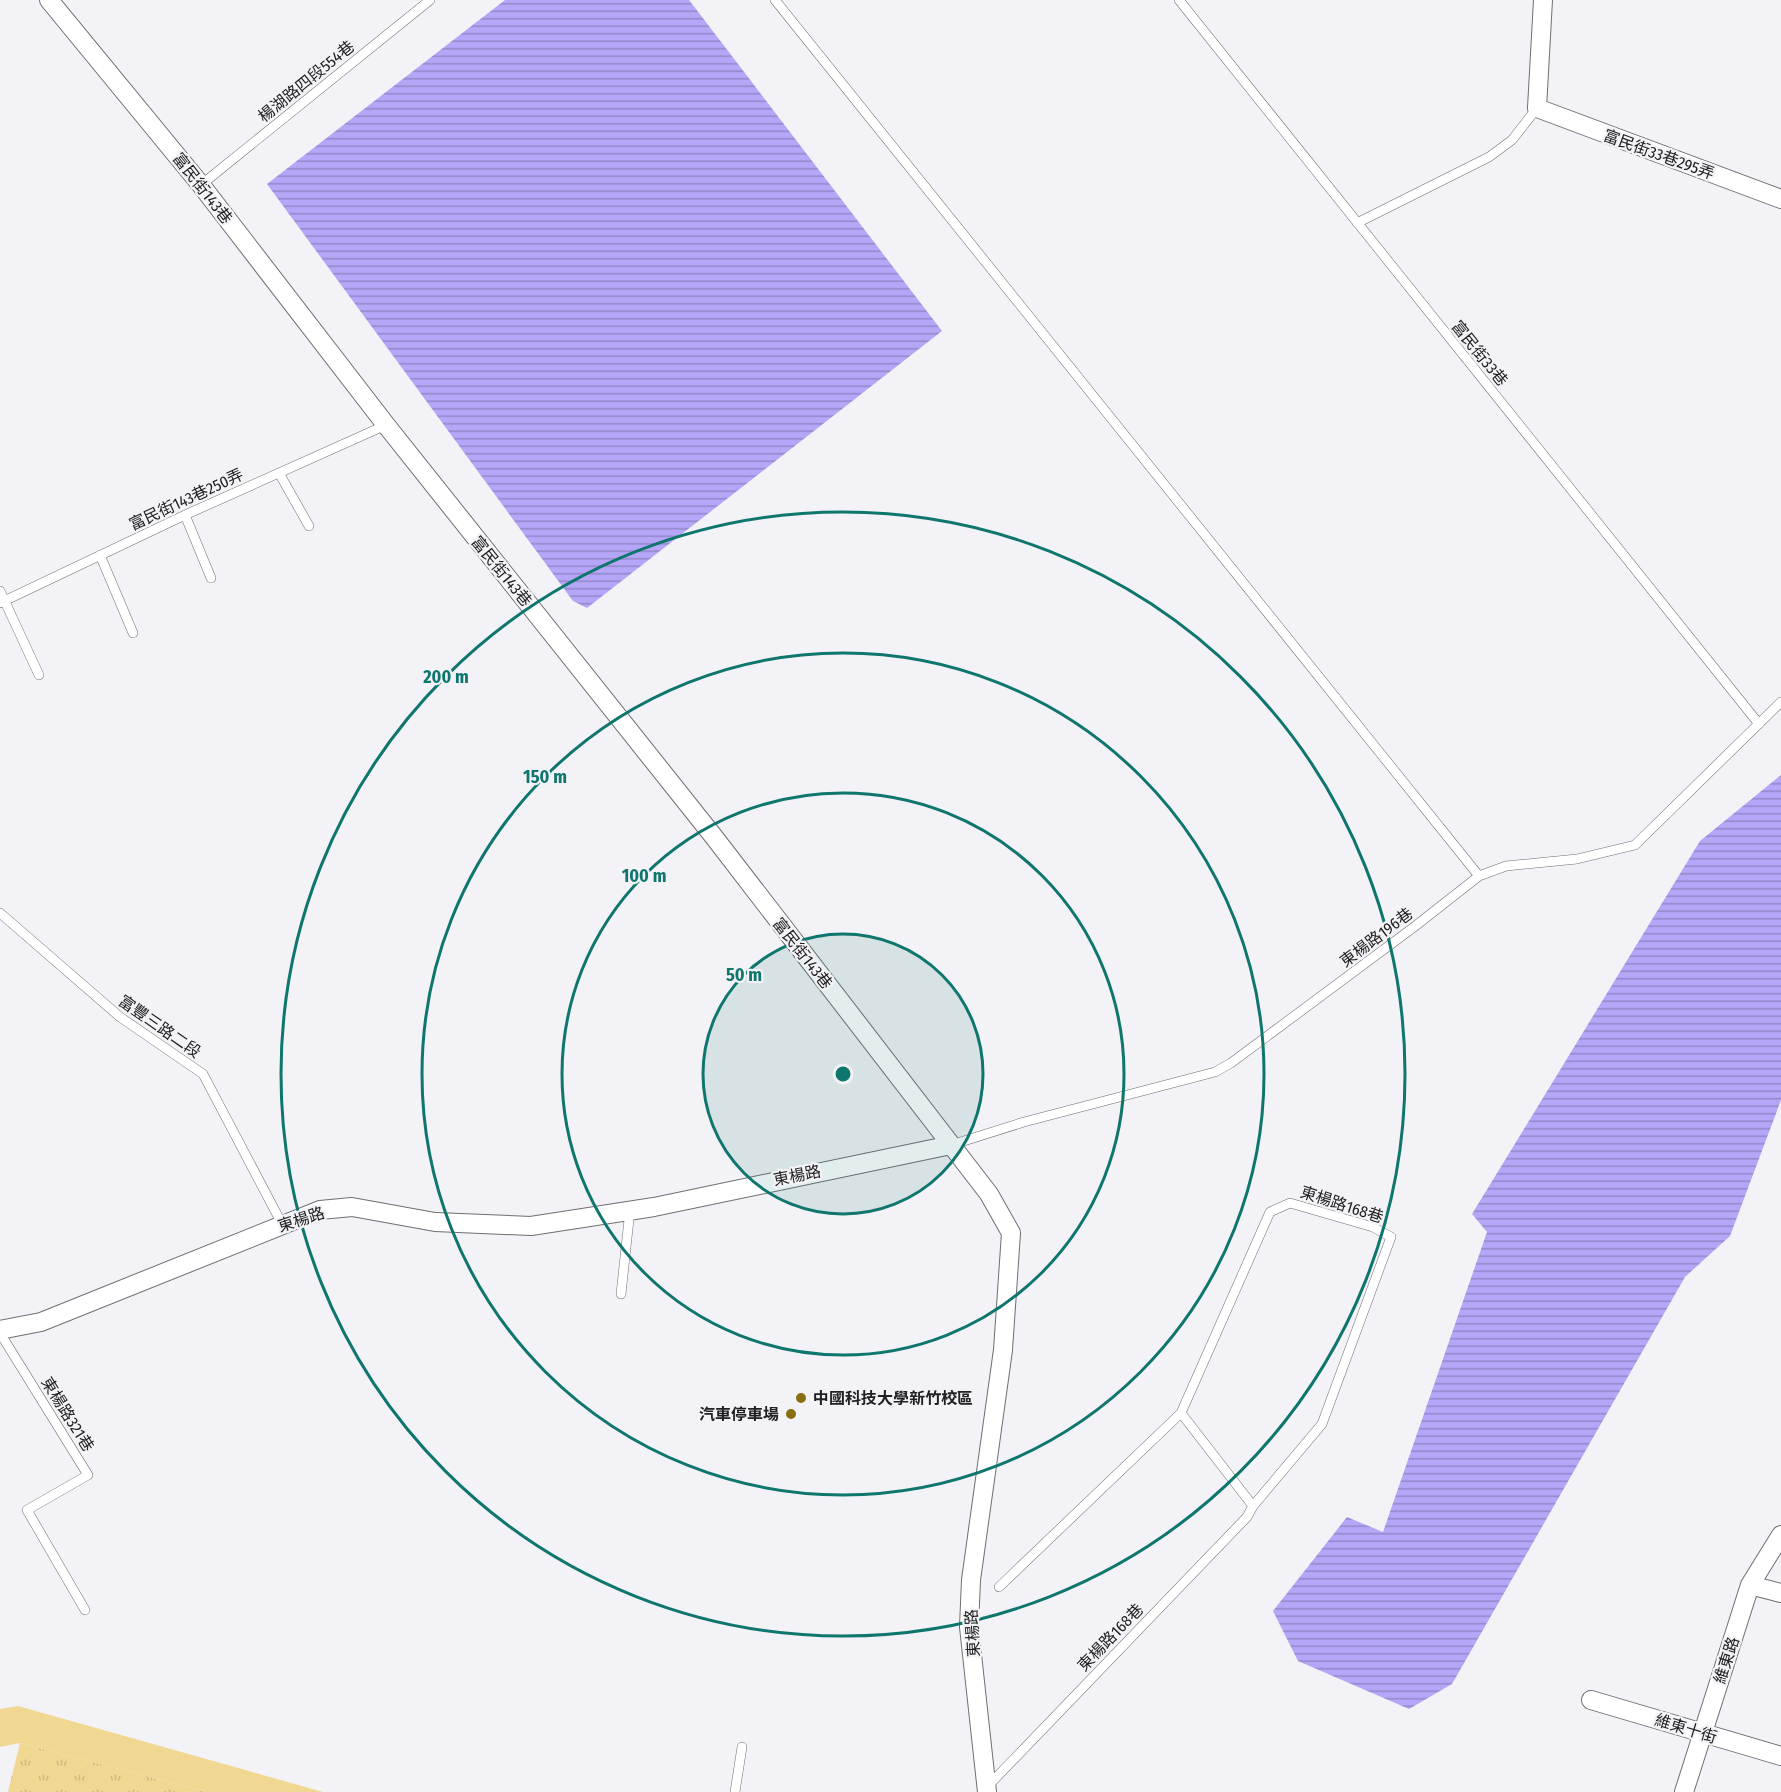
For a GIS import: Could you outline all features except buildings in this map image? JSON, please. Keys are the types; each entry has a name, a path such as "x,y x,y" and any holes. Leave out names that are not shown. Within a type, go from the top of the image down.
{"street":[{"name":"富民街143巷","path":"49,0 201,185 386,425 714,837 951,1145"},
{"path":"1537,108 1543,0"},
{"name":"富民街33巷295弄","path":"1537,108 1781,199"},
{"name":"東楊路","path":"0,1331 41,1322 320,1210 352,1207 435,1222 531,1226 630,1210 951,1145 989,1194 1011,1233 1003,1350 970,1603 969,1627 986,1790"},
{"name":"維東路","path":"1684,1792 1750,1585 1781,1535"},
{"path":"1750,1585 1781,1593"},
{"name":"維東十街","path":"1591,1700 1781,1756"}],"lane":[{"name":"楊湖路四段554巷","path":"201,185 430,0"},
{"path":"775,0 1479,876"},
{"name":"富民街33巷","path":"1179,0 1759,724"},
{"path":"1357,223 1489,157 1512,140 1537,108"},
{"name":"富民街143巷250弄","path":"1,598 386,425"},
{"path":"279,473 309,526"},
{"path":"185,515 211,578"},
{"path":"100,555 133,633"},
{"path":"1,598 39,675"},
{"name":"東楊路196巷","path":"951,1145 1024,1122 1215,1072 1232,1063 1479,876 1506,866 1577,858 1635,845 1781,702"},
{"name":"富豐三路二段","path":"0,913 120,1017 203,1074 282,1224"},
{"name":"東楊路168巷","path":"986,1790 1247,1517 1252,1506 1322,1424 1391,1237 1373,1227 1290,1203 1270,1212 1181,1413 999,1587"},
{"path":"621,1294 630,1210"},
{"name":"東楊路321巷","path":"0,1331 88,1475 27,1510 85,1610"},
{"path":"1181,1413 1252,1506"},
{"path":"735,1792 742,1747"}],"green space":[{"path":"18,1706 323,1792 207,1792 20,1743 0,1747 0,1709"},
{"path":"20,1743 207,1792 8,1792"}],"shaded area":[{"path":"505,0 689,0 942,331 587,608 573,601 267,184"},
{"path":"1781,775 1781,1100 1730,1236 1685,1277 1452,1684 1409,1709 1298,1661 1273,1611 1347,1517 1383,1532 1487,1232 1472,1214 1700,841"}],"place":[{"name":"中國科技大學新竹校區","path":"801,1398"},
{"name":"汽車停車場","path":"791,1414"}]}
